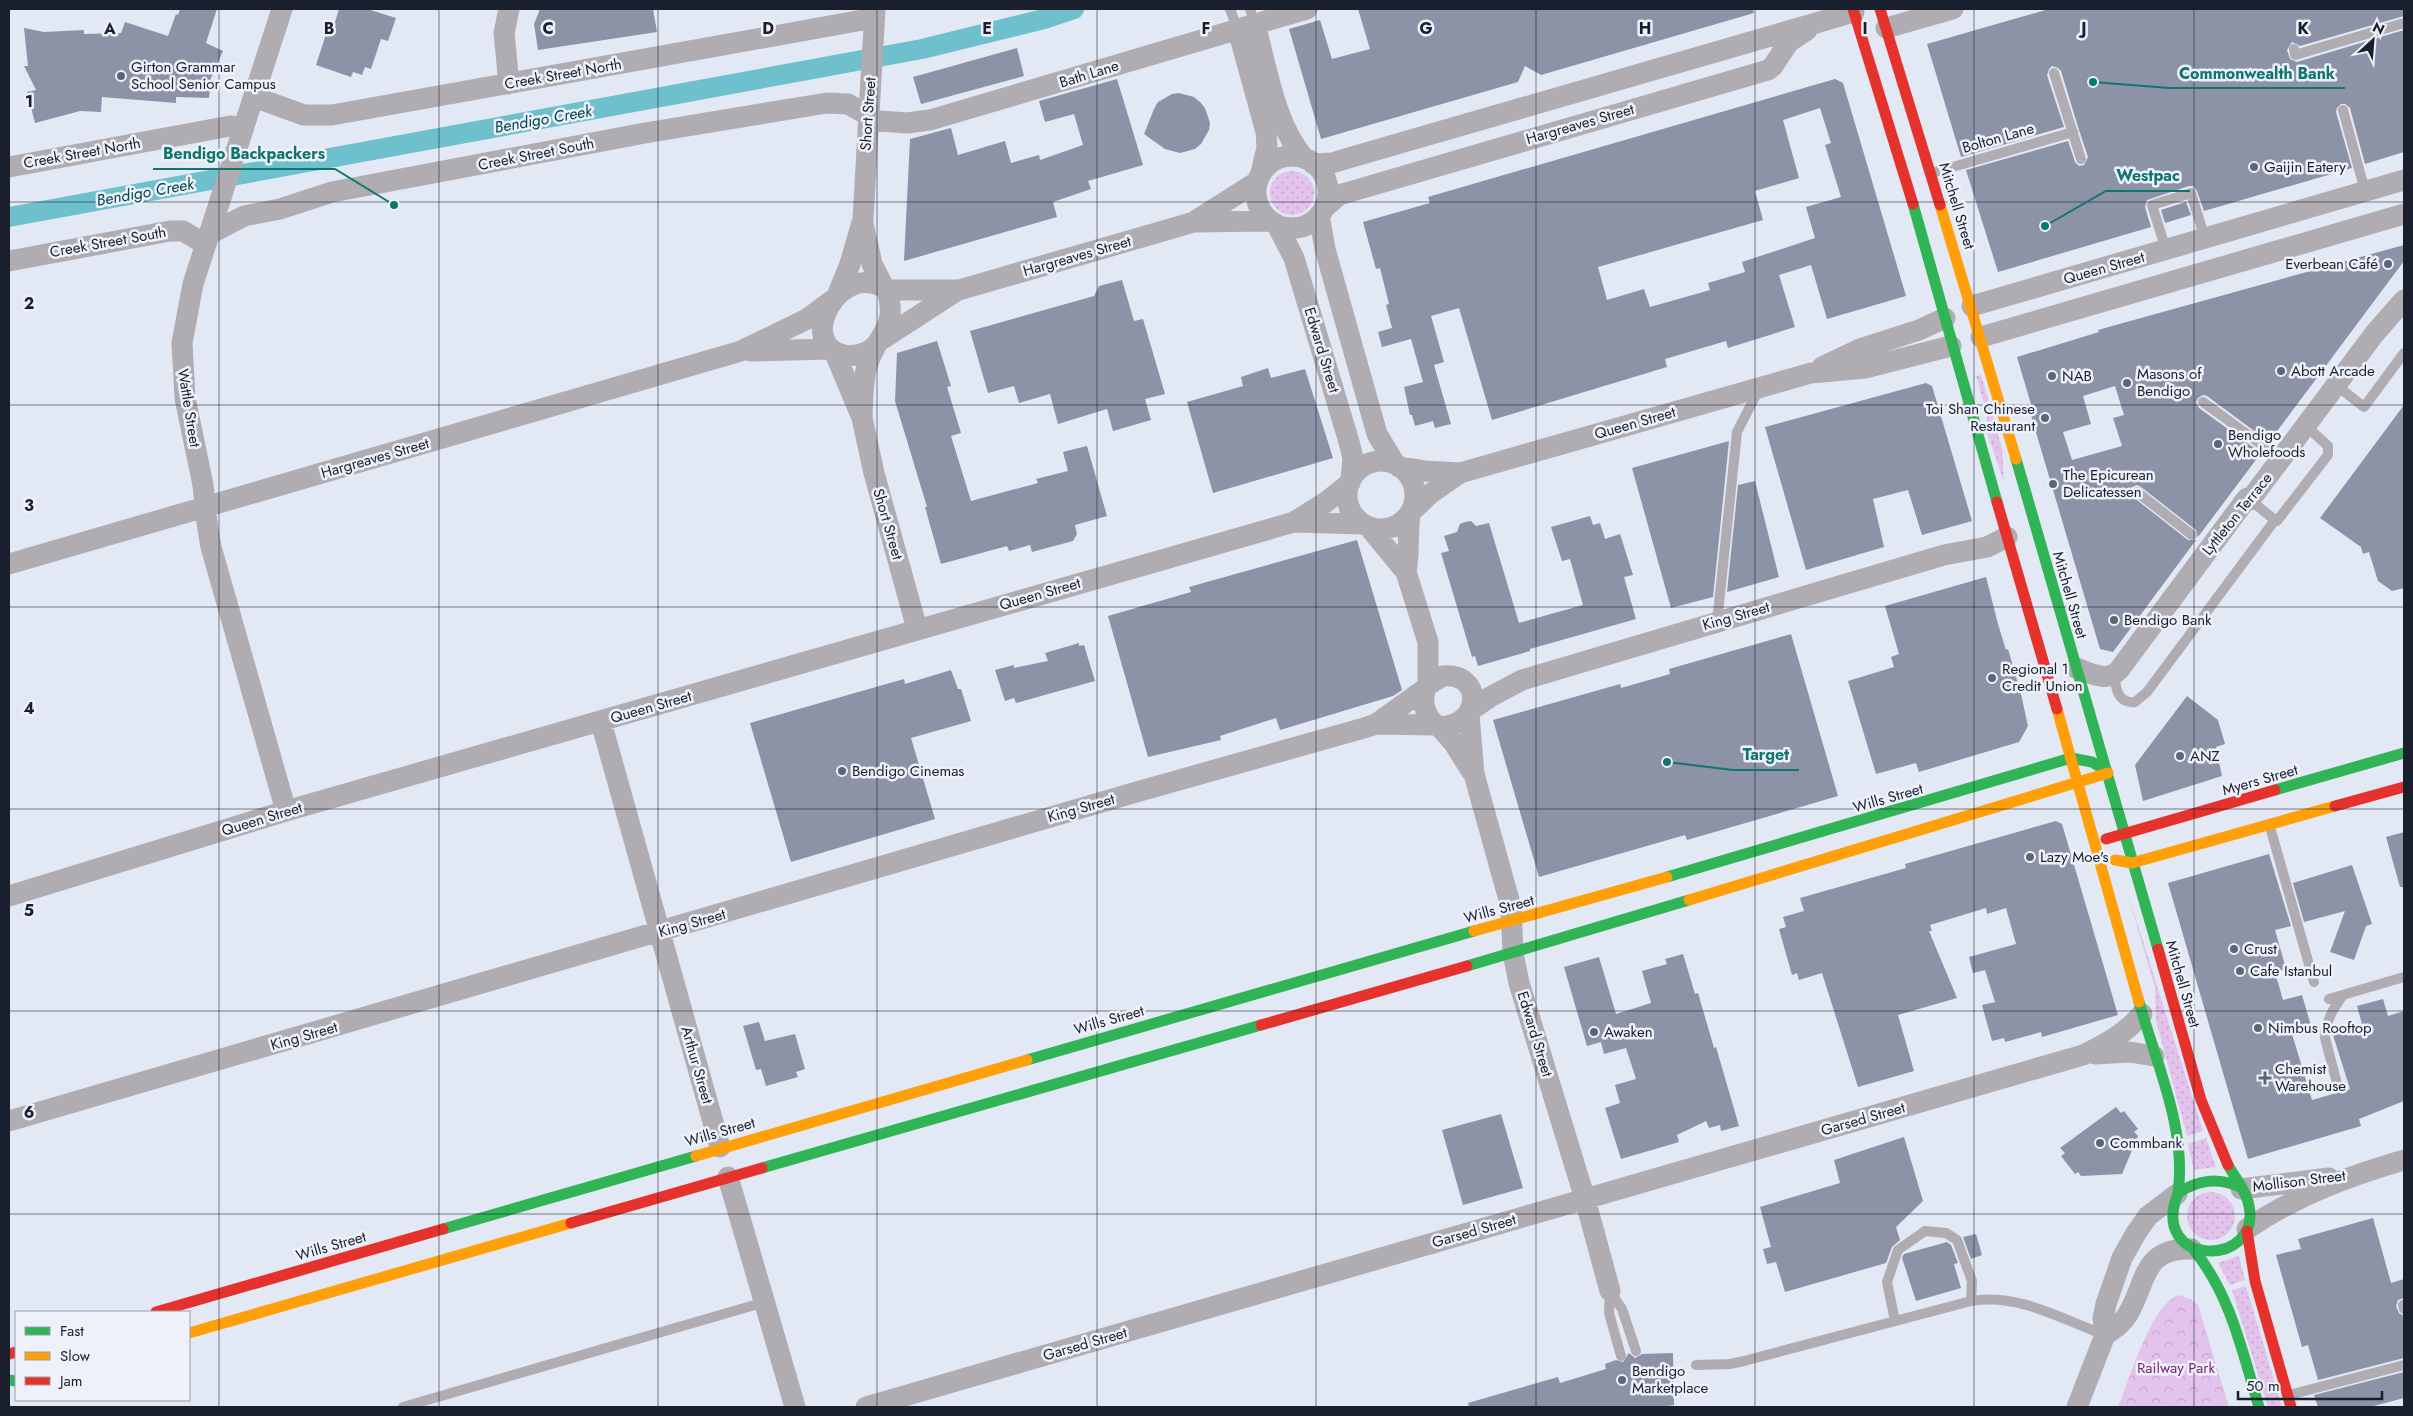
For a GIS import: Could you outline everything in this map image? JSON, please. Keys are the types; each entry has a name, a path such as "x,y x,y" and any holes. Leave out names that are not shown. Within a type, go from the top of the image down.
{"main road":[{"name":"Mitchell Street","path":"1858,10 1907,182 1958,312 1981,337 2201,1100 2225,1159 2240,1188"},
{"name":"Mitchell Street","path":"1883,18 1932,173 1958,312 1951,346 2015,525 2071,758 2142,1014 2175,1124 2180,1152 2181,1178 2177,1194"},
{"name":"Queen Street","path":"1951,346 1981,337"},
{"path":"2015,525 2028,504"},
{"name":"Myers Street","path":"2096,844 2404,753"},
{"path":"2071,758 2092,762 2107,772"},
{"name":"Wills Street","path":"190,1333 1513,953 1596,913 2071,758"},
{"path":"2367,764 2374,779 2402,788"},
{"name":"Wills Street","path":"159,1311 1512,920 1596,913 2079,783 2107,772"},
{"path":"2096,844 2112,859 2132,863 2402,788"},
{"name":"Arthur Street","path":"720,1148 728,1177"},
{"path":"2259,1407 2226,1300 2211,1270 2193,1249 2183,1241 2174,1225 2172,1209 2177,1194 2194,1183 2210,1180 2228,1181 2240,1188 2250,1208 2247,1230 2255,1281 2291,1407"},
{"path":"2193,1249 2213,1251 2227,1249 2247,1230"}],"street":[{"name":"Wattle Street","path":"282,9 207,239 186,315 182,360 185,398 203,485 212,547 286,811"},
{"path":"509,9 504,27 509,84"},
{"name":"Bath Lane","path":"868,118 907,123 930,120 1208,38 1248,21 1307,9"},
{"path":"1883,18 1953,9"},
{"name":"Hargreaves Street","path":"1309,162 1332,163 1858,10"},
{"name":"Creek Street North","path":"254,97 304,115 323,116 874,20"},
{"name":"Short Street","path":"835,297 850,264 863,219 874,20"},
{"path":"1248,21 1282,121 1294,145 1309,162 1320,170 1326,183 1327,196 1322,211 1312,222 1300,227 1274,223 1263,214 1257,202 1268,140 1250,75 1248,21"},
{"name":"Hargreaves Street","path":"1322,211 1339,194 1768,70 1774,66 1789,42 1822,22"},
{"path":"1208,38 1222,42 1250,75"},
{"path":"1751,42 1760,44 1768,51 1770,60 1768,70"},
{"name":"Creek Street South","path":"9,261 170,231 183,231 207,239 244,216 280,209 332,192 635,135 827,102 848,104 868,118"},
{"name":"Creek Street North","path":"9,167 230,126 244,126"},
{"path":"1260,177 1270,164 1283,157 1309,162"},
{"name":"Hargreaves Street","path":"1194,222 1260,177"},
{"name":"Queen Street","path":"1411,513 1430,494 1460,473 1810,373 1860,349 1919,330 1958,312 2404,180"},
{"name":"Edward Street","path":"1322,211 1324,249 1377,434 1397,465"},
{"name":"Queen Street","path":"1981,337 2404,214"},
{"name":"Short Street","path":"863,219 872,264 886,289"},
{"name":"Hargreaves Street","path":"886,289 959,290 1194,222 1274,223"},
{"name":"Edward Street","path":"1274,223 1294,258 1349,442 1352,458 1350,481"},
{"path":"860,284 872,284 886,289 890,306 890,322 878,343 866,352 844,355 832,350 823,336 822,324 826,311 835,297 848,287 860,284"},
{"name":"Hargreaves Street","path":"878,343 959,290"},
{"name":"Hargreaves Street","path":"9,564 741,351 806,319 835,297"},
{"name":"Lyttleton Terrace","path":"2115,674 2205,545 2247,498 2250,500 2375,333 2404,300"},
{"name":"Short Street","path":"862,418 866,374 878,343"},
{"name":"Queen Street","path":"1810,373 1865,368 1951,346"},
{"name":"Hargreaves Street","path":"741,351 832,350"},
{"name":"Short Street","path":"832,350 862,418 874,473 917,629"},
{"path":"1406,572 1409,556 1408,535 1411,513 1415,502 1414,487 1407,473 1397,465 1375,462 1366,465 1350,481 1347,494 1349,506 1354,516 1366,526 1406,572 1428,642 1427,686 1424,703 1429,719 1437,726 1456,724 1470,713 1472,694 1469,687 1457,677 1428,642"},
{"name":"Queen Street","path":"1397,465 1425,471 1460,473"},
{"name":"Queen Street","path":"9,896 286,811 1294,522 1326,502 1350,481"},
{"path":"1366,526 1381,530 1392,528 1402,523 1411,513"},
{"name":"Queen Street","path":"1294,522 1366,526"},
{"name":"King Street","path":"1470,713 1490,697 1522,680 1944,555 1987,547 2015,525"},
{"path":"2076,668 2103,677 2115,674"},
{"path":"1427,686 1443,676 1457,677"},
{"name":"King Street","path":"1376,724 1427,686"},
{"name":"Edward Street","path":"1470,713 1474,774 1508,895 1512,920 1513,953 1519,983 1585,1199 1610,1291"},
{"name":"Arthur Street","path":"601,722 720,1148"},
{"name":"King Street","path":"9,1121 1133,793 1376,724 1437,726"},
{"name":"Edward Street","path":"1437,726 1453,742 1474,774"},
{"name":"Garsed Street","path":"866,1407 2082,1055 2117,1038 2131,1028 2142,1014"},
{"name":"Garsed Street","path":"2082,1055 2130,1052 2154,1056"},
{"name":"Mollison Street","path":"2247,1230 2284,1206 2356,1174 2404,1160"},
{"name":"Mollison Street","path":"2240,1188 2356,1174"},
{"name":"Arthur Street","path":"728,1177 795,1407"},
{"path":"2077,1407 2105,1335 2104,1318 2106,1304 2116,1272 2128,1246 2148,1216 2177,1194"},
{"path":"2105,1335 2119,1325 2128,1314 2149,1265 2169,1252 2193,1249"}],"lane":[{"path":"1230,9 1248,21"},
{"path":"2294,49 2295,55 2404,23"},
{"path":"2054,73 2081,159"},
{"path":"2343,110 2365,191"},
{"name":"Bolton Lane","path":"1932,173 2073,132"},
{"path":"2166,250 2152,204 2192,193 2205,239"},
{"path":"2336,385 2364,407 2404,353"},
{"path":"1717,622 1737,432 1761,387"},
{"path":"2203,402 2281,459"},
{"path":"2115,674 2117,688 2122,699 2131,703 2143,698 2275,520 2277,521 2328,456 2328,446 2306,426"},
{"path":"2137,492 2192,535"},
{"path":"2250,500 2275,520"},
{"path":"2270,826 2314,982"},
{"path":"2329,999 2404,977"},
{"path":"2338,1087 2325,1038 2325,1031 2330,1013 2343,994"},
{"path":"1895,1322 1887,1282 1898,1250 1925,1232 1946,1233 1956,1240 1972,1281 1971,1301"},
{"path":"1610,1291 1622,1309 1636,1351"},
{"path":"1610,1291 1609,1313 1621,1356"},
{"path":"1696,1365 1730,1364 1971,1301 1992,1298 2014,1301 2105,1335"},
{"path":"403,1407 764,1302"},
{"path":"2288,1396 2404,1365"}],"green space":[{"path":"1288,171 1296,171 1308,177 1314,193 1308,209 1296,215 1288,215 1276,209 1270,197 1270,189 1276,177"},
{"path":"1981,375 2002,448 2004,482 1987,433 1987,414 1976,376"},
{"path":"2127,891 2203,1131 2187,1136 2156,1020 2155,988"},
{"path":"2206,1138 2216,1167 2194,1170 2188,1144"},
{"path":"2211,1192 2220,1194 2228,1199 2233,1207 2235,1216 2233,1225 2228,1233 2220,1238 2211,1240 2202,1238 2194,1233 2189,1225 2187,1216 2189,1207 2194,1199 2202,1194"},
{"path":"2239,1256 2245,1280 2230,1285 2218,1263"},
{"path":"2246,1286 2282,1407 2268,1407 2232,1290"},
{"name":"Railway Park","path":"2179,1295 2192,1300 2198,1305 2229,1407 2118,1407 2150,1327 2159,1312 2169,1301"}],"building":[{"name":"Girton Grammar School Senior Campus","path":"180,9 217,9 206,43 223,51 211,78 209,98 176,97 176,103 102,97 101,112 80,111 35,123 27,92 36,90 24,66 28,66 24,28 44,32 84,30 84,34 121,33 125,22 168,36 176,14 178,15"},
{"path":"339,9 367,9 396,18 388,41 381,39 371,69 365,67 362,75 353,72 351,77 316,65 327,31 332,32"},
{"path":"540,9 653,9 657,32 538,50 534,24"},
{"path":"1358,9 1753,9 1754,13 1541,75 1525,66 1518,82 1321,139 1289,29 1320,20 1332,59 1370,49"},
{"path":"2049,9 2404,9 2404,16 2300,46 2292,42 2287,50 2290,59 2297,62 2404,30 2404,152 2365,164 2350,108 2345,104 2341,104 2336,112 2352,168 2204,211 2197,191 2193,186 2189,186 2147,200 2145,207 2151,227 1998,272 1966,170 2068,141 2075,162 2079,166 2084,165 2088,157 2061,71 2052,66 2047,75 2064,127 1961,157 1927,44"},
{"path":"1017,48 1024,76 921,104 913,77"},
{"path":"1117,79 1143,165 1088,181 1091,189 1053,202 1057,217 904,261 910,139 951,128 958,155 1005,141 1011,163 1039,155 1040,160 1083,145 1074,114 1045,122 1039,101"},
{"path":"1835,79 1843,83 1906,296 1827,319 1811,265 1779,275 1795,327 1728,348 1726,341 1665,359 1667,367 1492,420 1459,308 1431,316 1444,362 1434,365 1451,424 1435,428 1433,421 1415,426 1412,415 1410,415 1404,387 1423,382 1411,339 1382,347 1378,332 1392,328 1386,305 1389,304 1380,268 1376,269 1363,222 1430,203 1428,197","holes":["1820,108 1831,143 1825,145 1841,197 1806,207 1815,238 1742,262 1745,272 1708,283 1710,290 1650,307 1644,289 1607,300 1598,267 1763,220 1755,191 1799,178 1783,120"]},
{"path":"1179,93 1194,97 1200,102 1205,108 1210,123 1209,130 1201,144 1195,149 1180,153 1165,149 1144,134 1158,102 1172,94"},
{"path":"2186,202 2191,215 2165,223 2161,210"},
{"path":"2404,245 2404,261 2269,442 2207,396 2203,395 2198,398 2196,402 2199,408 2261,453 2198,537 2196,530 2141,487 2137,485 2132,487 2130,492 2133,497 2188,540 2196,540 2113,652 2100,649 2030,412 2033,411 2017,357 2099,332 2098,330","holes":["2115,386 2124,415 2113,418 2122,446 2072,460 2063,432 2091,424 2083,396"]},
{"path":"1122,280 1134,321 1143,319 1165,394 1145,399 1151,420 1113,431 1107,409 1058,424 1050,394 1019,403 1014,386 988,393 970,331 1094,296 1099,286"},
{"path":"937,341 951,386 947,387 961,433 951,436 971,501 1038,483 1036,479 1068,471 1063,452 1087,446 1107,516 1075,525 1077,534 1073,541 1032,552 1030,545 1009,551 1007,546 941,564 925,507 927,507 895,401 897,353"},
{"path":"1268,368 1271,378 1305,369 1333,458 1213,493 1187,402 1243,386 1241,377"},
{"path":"1926,383 1932,386 1972,521 1922,535 1908,490 1873,499 1884,547 1806,570 1765,427"},
{"path":"2404,405 2404,588 2392,591 2378,581 2369,552 2363,554 2361,547 2320,518"},
{"path":"1729,441 1713,597 1671,608 1632,468"},
{"path":"1755,481 1779,577 1727,592 1738,485"},
{"path":"1590,516 1593,525 1600,523 1605,539 1620,534 1633,575 1624,577 1636,619 1478,666 1475,656 1472,657 1441,553 1449,551 1444,536 1457,532 1460,524 1465,522 1471,521 1476,526 1489,523 1519,623 1583,605 1570,559 1562,561 1551,527"},
{"path":"1357,540 1402,690 1393,696 1280,730 1276,718 1220,736 1221,740 1148,757 1108,616 1191,592 1189,587"},
{"path":"1986,577 1998,624 2006,650 2008,649 2021,694 2028,726 2019,742 1919,772 1916,763 1876,774 1848,681 1894,667 1891,657 1899,654 1885,606"},
{"path":"1791,634 1838,796 1687,840 1685,835 1539,877 1493,720 1620,684 1621,688 1670,674 1669,669"},
{"path":"1079,643 1079,646 1084,645 1095,681 1016,703 1014,698 1005,701 995,670 1014,665 1014,668 1048,661 1045,653"},
{"name":"Bendigo Cinemas","path":"951,670 958,689 961,689 971,721 911,738 935,819 791,862 750,723 904,679 905,684"},
{"name":"ANZ","path":"2187,696 2218,720 2225,744 2216,747 2222,776 2143,801 2135,765"},
{"path":"2056,821 2062,824 2118,1015 2042,1037 2041,1032 2005,1042 2004,1038 1992,1041 1982,1005 1995,1002 1985,970 1973,973 1969,957 2016,944 2006,908 1987,914 1986,908 1930,925 1932,931 1929,931 1957,998 1898,1015 1914,1071 1858,1087 1822,973 1799,980 1797,973 1792,975 1779,929 1786,927 1783,917 1804,911 1800,898 1906,868 1905,864"},
{"path":"2404,832 2404,887 2400,887 2386,837"},
{"path":"2269,854 2291,926 2275,930 2286,969 2275,972 2283,1000 2302,995 2312,1029 2292,1034 2312,1100 2350,1089 2332,1032 2362,1024 2357,1006 2383,999 2388,1016 2404,1011 2404,1101 2359,1119 2361,1126 2248,1159 2168,883"},
{"path":"2352,865 2372,924 2366,926 2354,960 2330,952 2345,911 2304,922 2293,883"},
{"path":"1683,954 1695,994 1698,993 1714,1048 1716,1047 1739,1126 1721,1131 1720,1125 1709,1128 1706,1121 1677,1135 1679,1142 1621,1159 1605,1108 1620,1103 1615,1085 1636,1079 1626,1048 1604,1054 1601,1042 1587,1046 1564,967 1599,957 1616,1014 1651,1003 1642,971 1667,964 1665,959"},
{"path":"759,1022 765,1041 795,1034 805,1069 796,1072 798,1077 766,1086 761,1069 756,1070 743,1026"},
{"name":"Commbank","path":"2116,1107 2121,1113 2124,1111 2138,1129 2134,1132 2138,1136 2122,1174 2081,1176 2078,1172 2075,1174 2061,1156 2065,1153 2060,1148"},
{"path":"1501,1114 1523,1188 1463,1205 1442,1130"},
{"path":"1904,1137 1923,1201 1896,1227 1900,1240 1892,1247 1886,1263 1785,1292 1776,1262 1767,1264 1763,1249 1771,1247 1760,1207 1840,1183 1834,1160"},
{"path":"2373,1218 2391,1283 2404,1279 2404,1298 2398,1300 2396,1306 2399,1313 2404,1316 2404,1358 2318,1380 2308,1345 2302,1347 2276,1255 2301,1249 2298,1239"},
{"path":"1976,1234 1982,1255 1971,1259 1963,1237"},
{"path":"1947,1242 1951,1245 1958,1263 1954,1264 1961,1288 1916,1301 1902,1258 1904,1254"},
{"name":"Bendigo Marketplace","path":"1629,1353 1635,1358 1642,1354 1673,1353 1674,1405 1660,1407 1469,1407 1468,1403 1558,1377 1560,1383 1606,1369 1605,1364 1616,1360 1623,1362"},
{"path":"2404,1372 2404,1398 2370,1407 2318,1407 2314,1395"}],"waterway":[{"name":"Bendigo Creek","path":"9,217 922,49 1044,19 1074,9"}],"traffic: fast":[{"path":"1913,204 1997,502"},
{"path":"2016,459 2158,949"},
{"path":"2275,790 2404,753"},
{"path":"1667,877 2071,758 2092,762 2107,771"},
{"path":"1467,966 1689,900"},
{"path":"1027,1060 1474,931"},
{"path":"2139,1002 2174,1121 2180,1169 2178,1193"},
{"path":"762,1168 1261,1025"},
{"path":"443,1229 696,1156"},
{"path":"2228,1165 2243,1190 2249,1206 2248,1226 2239,1241 2224,1249 2207,1251 2191,1246 2178,1235 2173,1218 2178,1193 2193,1185 2208,1181 2223,1182 2240,1187"},
{"path":"2194,1250 2207,1268 2226,1305 2241,1345 2259,1407"},
{"path":"9,1380 15,1381"}],"traffic: slow":[{"path":"1940,205 2016,459"},
{"path":"2057,709 2139,1002"},
{"path":"1689,900 2108,773"},
{"path":"2115,860 2132,863 2335,806"},
{"path":"1474,931 1667,877"},
{"path":"696,1156 1027,1060"},
{"path":"190,1333 571,1223"}],"traffic: jam":[{"path":"1853,9 1913,204"},
{"path":"1880,9 1940,205"},
{"path":"1997,502 2057,709"},
{"path":"2335,806 2404,787"},
{"path":"2106,839 2275,790"},
{"path":"2158,949 2201,1100 2228,1165"},
{"path":"1261,1025 1467,966"},
{"path":"571,1223 762,1168"},
{"path":"159,1311 443,1229"},
{"path":"2247,1231 2255,1281 2291,1407"},
{"path":"9,1354 15,1352"}],"place":[{"name":"Girton Grammar School Senior Campus","path":"121,76"},
{"name":"Commonwealth Bank","path":"2093,82"},
{"name":"Gaijin Eatery","path":"2254,167"},
{"name":"Bendigo Backpackers","path":"394,205"},
{"name":"Westpac","path":"2045,226"},
{"name":"Everbean Café","path":"2388,264"},
{"name":"Abott Arcade","path":"2281,371"},
{"name":"NAB","path":"2052,376"},
{"name":"Masons of Bendigo","path":"2127,383"},
{"name":"Toi Shan Chinese Restaurant","path":"2045,418"},
{"name":"Bendigo Wholefoods","path":"2218,444"},
{"name":"The Epicurean Delicatessen","path":"2053,484"},
{"name":"Bendigo Bank","path":"2114,620"},
{"name":"Regional 1 Credit Union","path":"1992,678"},
{"name":"ANZ","path":"2180,756"},
{"name":"Target","path":"1667,762"},
{"name":"Bendigo Cinemas","path":"842,771"},
{"name":"Lazy Moe's","path":"2030,857"},
{"name":"Crust","path":"2234,949"},
{"name":"Cafe Istanbul","path":"2240,971"},
{"name":"Nimbus Rooftop","path":"2258,1028"},
{"name":"Awaken","path":"1594,1032"},
{"name":"Chemist Warehouse","path":"2265,1078"},
{"name":"Commbank","path":"2100,1143"},
{"name":"Bendigo Marketplace","path":"1622,1380"}]}
